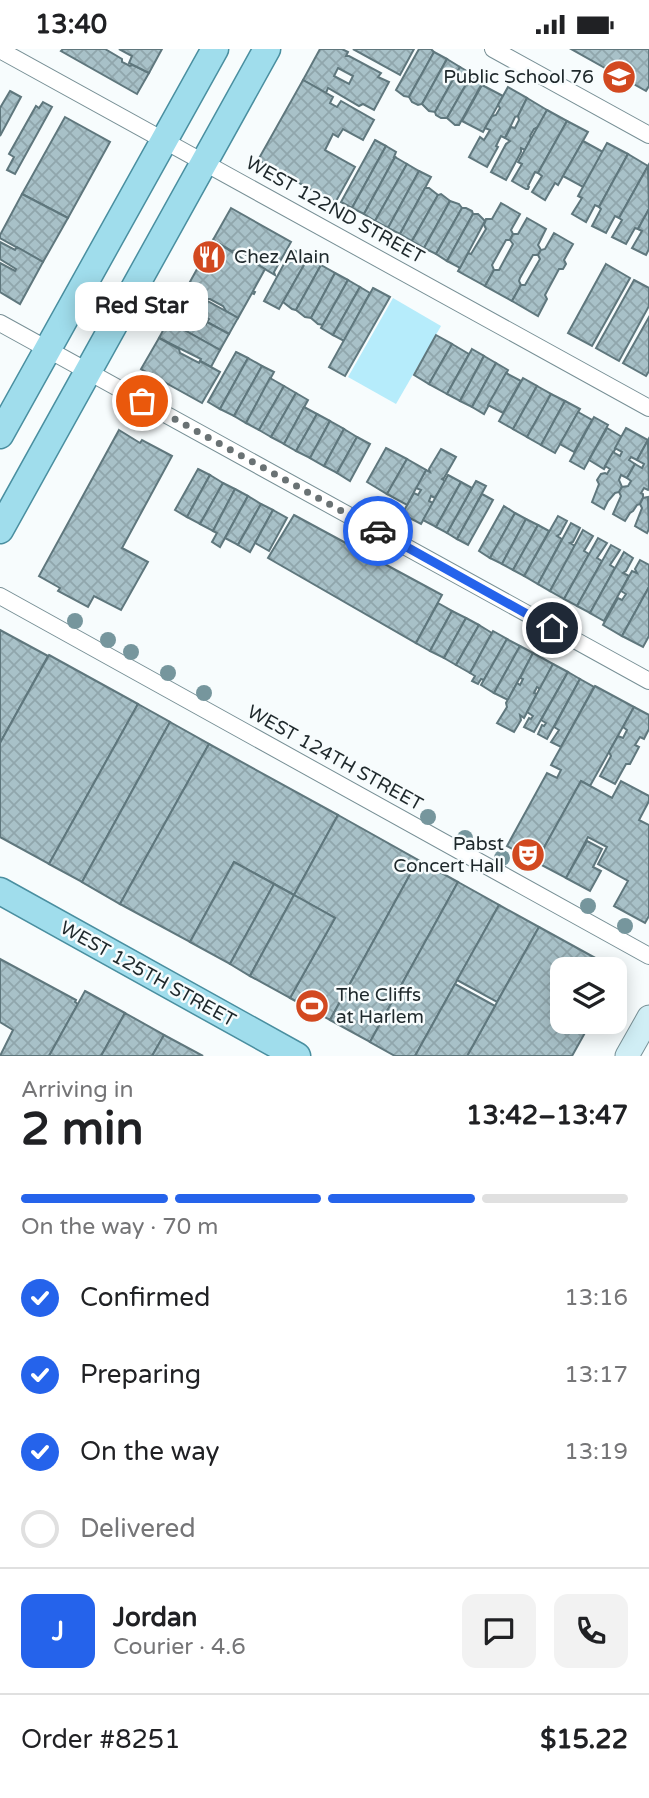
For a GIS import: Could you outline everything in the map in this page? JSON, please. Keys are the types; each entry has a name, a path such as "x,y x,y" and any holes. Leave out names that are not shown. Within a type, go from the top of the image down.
{"main road":[{"path":"0,435 215,49"},
{"path":"0,530 267,49"},
{"name":"WEST 125TH STREET","path":"0,891 297,1056"},
{"path":"627,1056 649,1017"}],"street":[{"path":"493,49 649,135"},
{"name":"WEST 122ND STREET","path":"0,50 649,408"},
{"path":"0,323 649,681"},
{"name":"WEST 124TH STREET","path":"0,596 649,957"}],"shaded area":[{"path":"393,298 441,326 396,404 348,377"}],"building":[{"path":"105,49 122,59 122,62 149,73 137,94 61,51"},
{"path":"119,49 162,49 149,73 129,63 132,56"},
{"path":"320,49 342,49 348,52 346,56 381,73 378,77 389,82 374,110 363,104 359,106 328,88 326,93 303,80","holes":["338,68 353,76 349,84 334,76"]},
{"path":"353,49 414,49 400,75"},
{"path":"419,49 431,49 434,52 409,97 404,96 396,90"},
{"name":"Public School 76","path":"571,49 649,49 649,86 646,91"},
{"path":"434,52 447,59 422,104 418,105 409,97"},
{"path":"447,59 460,67 435,112 429,111 422,104"},
{"path":"460,67 472,74 447,118 441,118 435,112"},
{"path":"472,74 484,80 459,125 455,125 447,118"},
{"path":"303,80 333,97 330,103 337,107 341,101 374,120 363,140 343,129 338,137 333,134 325,150 355,167 335,203 258,160"},
{"path":"482,85 503,96 483,132 462,121"},
{"path":"508,87 527,98 505,138 501,136 487,167 469,157 480,137 484,140 490,130 485,128 500,108 498,105"},
{"path":"10,91 21,97 0,136 0,108"},
{"path":"527,98 547,110 530,136 525,150 521,148 506,180 491,172 510,141 505,138 511,127 515,128"},
{"path":"43,102 52,107 15,174 7,170 14,157 9,154 36,106 39,108"},
{"path":"547,110 567,121 526,189 512,181 522,164 518,162"},
{"path":"65,117 110,142 68,218 22,194"},
{"path":"567,121 588,132 558,185 555,183 545,200 532,192 542,176 538,173"},
{"path":"375,140 386,146 352,208 341,202"},
{"path":"583,141 603,152 583,187 563,176"},
{"path":"607,143 628,154 599,207 595,205 586,222 572,214 582,198 578,196"},
{"path":"386,146 396,152 395,157 364,214 352,208"},
{"path":"628,154 648,166 619,218 615,216 606,233 592,226 601,209 599,207"},
{"path":"395,157 407,164 375,221 364,214"},
{"path":"407,164 419,171 388,228 375,221"},
{"path":"648,166 649,209 626,244 612,237 622,220 619,218"},
{"path":"419,171 431,177 400,234 388,228"},
{"path":"425,188 438,195 412,241 400,234"},
{"path":"22,194 68,218 43,262 0,238"},
{"path":"441,194 450,201 424,248 412,241"},
{"path":"450,201 462,208 436,254 424,248"},
{"path":"501,203 520,214 511,230 513,234 510,240 506,240 492,265 494,270 485,286 458,271 486,229 486,219 492,219"},
{"path":"231,208 291,242 274,272 275,275 253,262 254,259 213,240"},
{"path":"462,208 472,211 473,214 447,261 436,254"},
{"path":"649,209 649,249 646,255 632,248 642,231 638,229"},
{"path":"473,214 478,214 485,221 460,268 447,261"},
{"path":"527,218 546,229 538,245 541,250 538,255 533,255 520,278 521,285 512,301 485,286 494,270 499,270 513,244 510,240 513,234 518,234"},
{"path":"554,233 573,244 564,260 566,264 563,269 559,269 545,295 547,299 538,316 512,301 521,285 525,285 540,259 538,255 545,249"},
{"path":"213,240 248,262 265,269 253,291 254,294 252,293 238,318 223,306 186,289"},
{"path":"0,242 15,250 17,247 43,262 20,304 0,292 0,263 15,271 16,269 0,259"},
{"path":"292,249 308,258 279,309 264,301"},
{"path":"308,258 321,265 296,310 292,309 283,302"},
{"path":"606,264 630,278 592,346 568,333"},
{"path":"321,265 335,273 311,318 305,317 296,310"},
{"path":"335,273 348,280 323,325 318,324 311,318"},
{"path":"348,280 360,287 333,335 321,328"},
{"path":"634,280 649,288 649,306 619,361 596,348"},
{"path":"360,287 370,293 344,341 333,335"},
{"path":"373,288 390,297 345,376 329,367"},
{"path":"186,289 238,318 229,334 207,322 209,319 202,315 200,318 177,305"},
{"path":"177,305 206,324 207,322 229,334 220,350 168,321"},
{"path":"649,317 649,371 646,376 623,363"},
{"path":"168,321 220,350 211,367 200,361 201,359 159,338"},
{"path":"436,335 452,344 429,384 414,375"},
{"path":"159,338 179,349 180,353 220,372 202,403 141,369"},
{"path":"452,344 469,354 447,394 429,384"},
{"path":"472,349 484,356 460,401 447,394"},
{"path":"236,352 248,358 220,409 208,402"},
{"path":"484,356 496,363 472,407 460,401"},
{"path":"248,358 262,366 234,416 220,409"},
{"path":"496,363 508,370 484,414 472,407"},
{"path":"262,366 274,372 246,423 234,416"},
{"path":"506,373 521,381 503,413 488,405"},
{"path":"270,378 284,386 259,430 246,423"},
{"path":"523,378 537,386 513,429 499,421"},
{"path":"284,386 296,393 271,437 259,430"},
{"path":"537,386 551,394 527,437 513,429"},
{"path":"296,393 308,400 284,444 271,437"},
{"path":"551,394 565,401 541,445 527,437"},
{"path":"565,401 580,409 555,453 541,445"},
{"path":"304,407 317,414 296,451 284,444"},
{"path":"578,412 592,420 574,452 560,444"},
{"path":"317,414 330,421 310,458 296,451"},
{"path":"594,417 608,425 584,469 570,461"},
{"path":"330,421 344,429 324,466 310,458"},
{"path":"607,428 622,437 604,469 589,460"},
{"path":"626,428 648,440 637,460 631,457 629,460 635,464 627,478 621,475 619,480 622,487 604,509 592,502 599,484 597,480 610,469 605,466 613,452 620,456 622,452 615,448"},
{"path":"344,429 357,437 337,473 324,466"},
{"path":"119,430 140,443 142,440 172,456 122,548 148,562 121,610 94,596 88,607 58,591 60,588 39,576"},
{"path":"357,437 370,444 350,481 337,473"},
{"path":"648,440 649,488 644,488 640,504 625,521 613,514 621,496 619,492 631,481 627,478 635,464 642,468 644,464 637,460"},
{"path":"386,448 407,459 387,494 367,482"},
{"path":"441,449 456,457 442,479 445,481 435,498 431,496 429,501 433,503 421,524 402,514 414,493 418,495 421,490 416,488 426,470 430,472 429,469"},
{"path":"407,459 426,470 407,505 387,494"},
{"path":"198,469 210,475 187,517 175,510"},
{"path":"210,475 223,483 200,524 187,517"},
{"path":"448,475 461,482 436,527 423,520"},
{"path":"476,481 486,486 457,539 447,533"},
{"path":"461,482 472,488 447,533 436,527"},
{"path":"223,483 235,489 213,531 200,524"},
{"path":"235,489 248,496 220,547 212,542 217,533 213,531"},
{"path":"482,494 493,500 468,545 457,539"},
{"path":"248,496 261,504 238,545 225,538"},
{"path":"648,497 647,533 635,526 642,508 640,504 643,498"},
{"path":"261,504 273,510 250,552 238,545"},
{"path":"504,506 515,513 490,558 479,551"},
{"path":"273,510 287,518 269,551 255,543"},
{"path":"515,513 526,519 502,564 490,558"},
{"path":"294,515 442,595 416,643 268,558"},
{"path":"558,516 567,521 557,536 562,539 538,584 524,576"},
{"path":"526,519 538,525 513,570 502,564"},
{"path":"571,523 580,528 570,543 575,546 550,591 538,584"},
{"path":"538,525 549,531 524,576 513,570"},
{"path":"583,530 593,536 584,551 589,554 564,599 550,591"},
{"path":"598,538 607,543 597,558 602,561 577,606 564,599"},
{"path":"611,545 620,550 610,565 615,568 590,613 577,606"},
{"path":"624,552 633,558 623,573 629,576 604,621 590,613"},
{"path":"640,560 649,565 649,587 622,636 603,625 618,598 622,600 626,594 621,591 632,571 637,573 635,569"},
{"path":"649,587 649,636 643,647 622,636"},
{"path":"438,603 452,611 430,651 416,643"},
{"path":"452,611 466,618 444,658 430,651"},
{"path":"466,618 479,625 456,665 444,658"},
{"path":"479,625 492,633 470,673 456,665"},
{"path":"0,630 48,656 0,743"},
{"path":"493,631 507,639 484,680 481,679 478,684 472,681 475,676 470,673"},
{"path":"507,639 520,646 494,693 481,685"},
{"path":"520,646 533,653 508,700 494,693"},
{"path":"533,653 553,664 540,689 537,687 534,693 537,694 524,718 520,715 521,720 514,732 497,723 517,683 520,685 523,679 520,678"},
{"path":"49,655 138,704 49,864 0,837 0,743"},
{"path":"553,664 568,672 534,732 524,727 533,716 527,712"},
{"path":"568,672 580,679 547,739 538,734 546,723 541,720"},
{"path":"580,679 594,687 561,747 551,742 559,730 554,727"},
{"path":"595,686 634,707 590,786 581,781 536,862 507,846 547,773 557,778 561,770 551,765"},
{"path":"138,704 170,722 82,882 49,864"},
{"path":"634,707 649,715 649,729 644,739 640,737 635,745 639,747 615,784 600,776 618,736 623,738 627,730 623,727"},
{"path":"170,722 209,744 120,904 82,882"},
{"path":"209,744 338,815 294,895 234,862 190,942 120,904"},
{"path":"581,781 612,798 621,781 649,796 639,820 649,825 649,916 645,923 614,906 628,881 598,864 607,847 588,837 566,878 536,862"},
{"path":"338,815 418,860 330,1020 290,998 335,918 294,895"},
{"path":"587,841 602,849 593,867 601,871 590,891 566,878"},
{"path":"418,860 458,882 370,1042 330,1020"},
{"path":"234,862 274,884 230,964 190,942"},
{"path":"458,882 499,905 415,1056 395,1056 370,1042"},
{"path":"274,884 294,895 250,976 230,964"},
{"path":"294,895 335,918 290,998 250,976"},
{"path":"499,905 539,927 497,1002 457,980"},
{"path":"539,927 594,957 550,957 550,1034 584,1034 572,1056 467,1056"},
{"path":"0,959 76,1000 78,1004 49,1056 0,1056 13,1030 0,1022"},
{"path":"455,984 495,1006 467,1056 415,1056"},
{"path":"85,991 125,1013 101,1056 49,1056"},
{"path":"125,1013 164,1035 152,1056 101,1056"},
{"path":"164,1035 203,1056 152,1056"}],"way so far":[{"path":"142,401 378,531"}],"place":[{"name":"Public School 76","path":"619,77"},
{"name":"Chez Alain","path":"209,257"},
{"name":"Red Star","path":"142,401"},
{"name":"Pabst Concert Hall","path":"528,855"},
{"name":"The Cliffs at Harlem","path":"312,1006"}],"route":[{"path":"378,531 552,628"}]}
